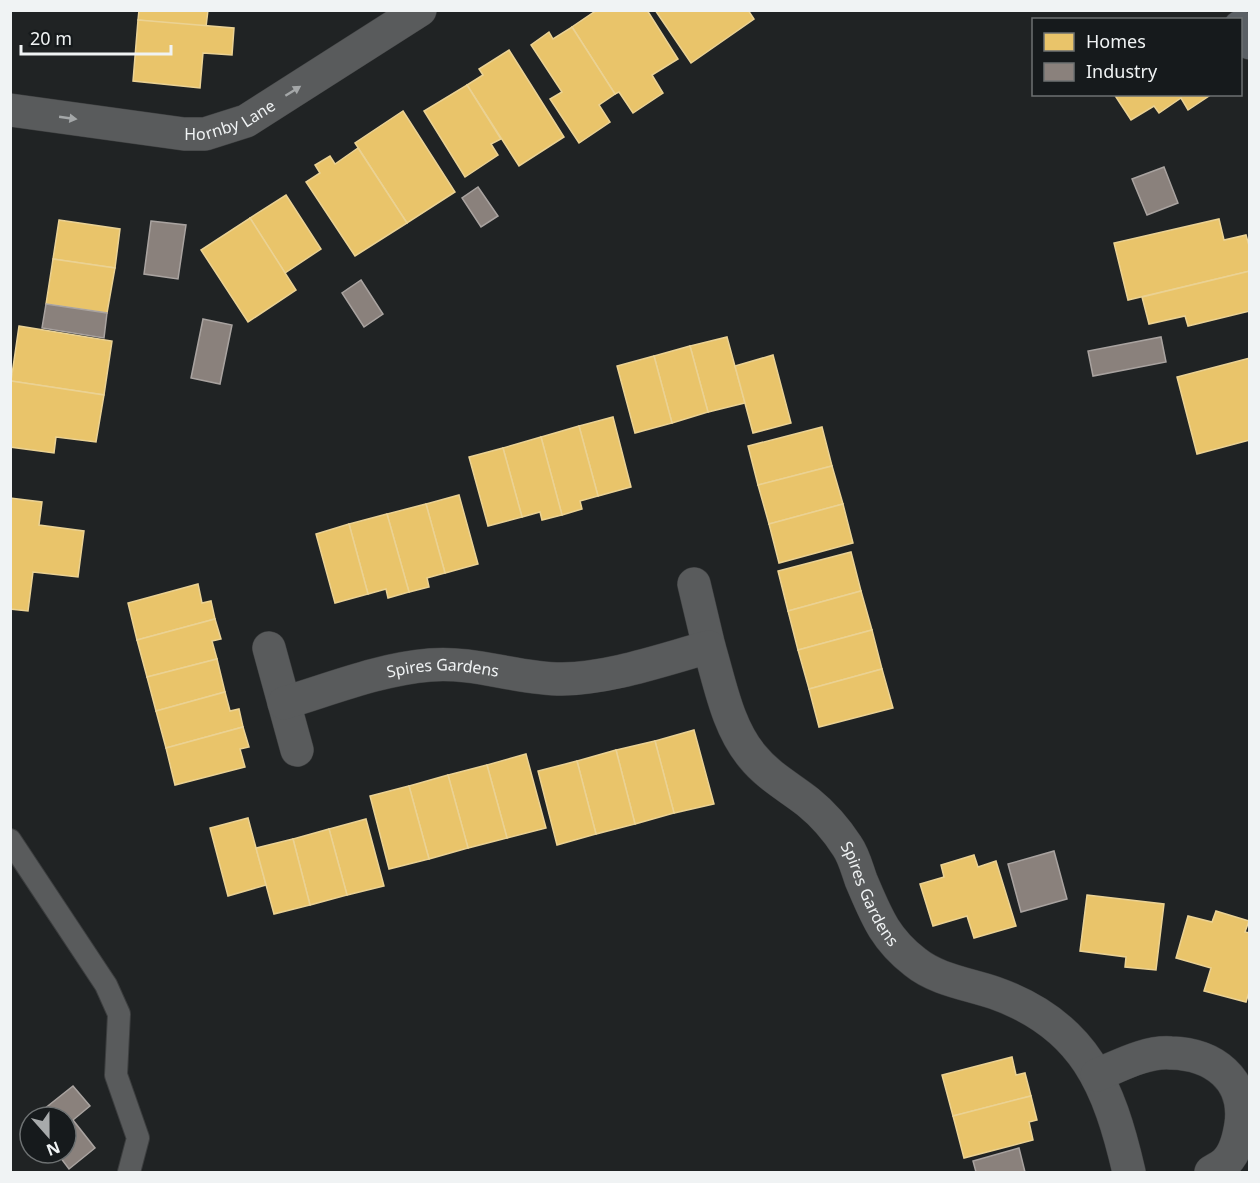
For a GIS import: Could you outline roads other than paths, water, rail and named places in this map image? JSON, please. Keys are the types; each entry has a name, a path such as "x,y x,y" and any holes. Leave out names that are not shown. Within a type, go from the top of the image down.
{"main road":[{"path":"1242,30 1250,43"}],"street":[{"name":"Hornby Lane","path":"10,110 184,134 205,134 246,121 420,10"},
{"name":"Spires Gardens","path":"694,584 709,647 733,726 752,756 777,781 808,802 831,824 849,849 878,920 892,943 917,964 941,976 1020,1002 1049,1020 1076,1044 1097,1075 1121,1140 1129,1173"},
{"name":"Spires Gardens","path":"284,703 391,671 431,665 470,667 561,679 599,676 709,647"},
{"path":"269,648 297,750"},
{"path":"1097,1075 1141,1058 1169,1052 1195,1056 1218,1066 1235,1085 1243,1112 1239,1139 1227,1161 1211,1173"}],"lane":[{"path":"10,840 106,985 119,1014 116,1075 138,1138 129,1173"}]}
